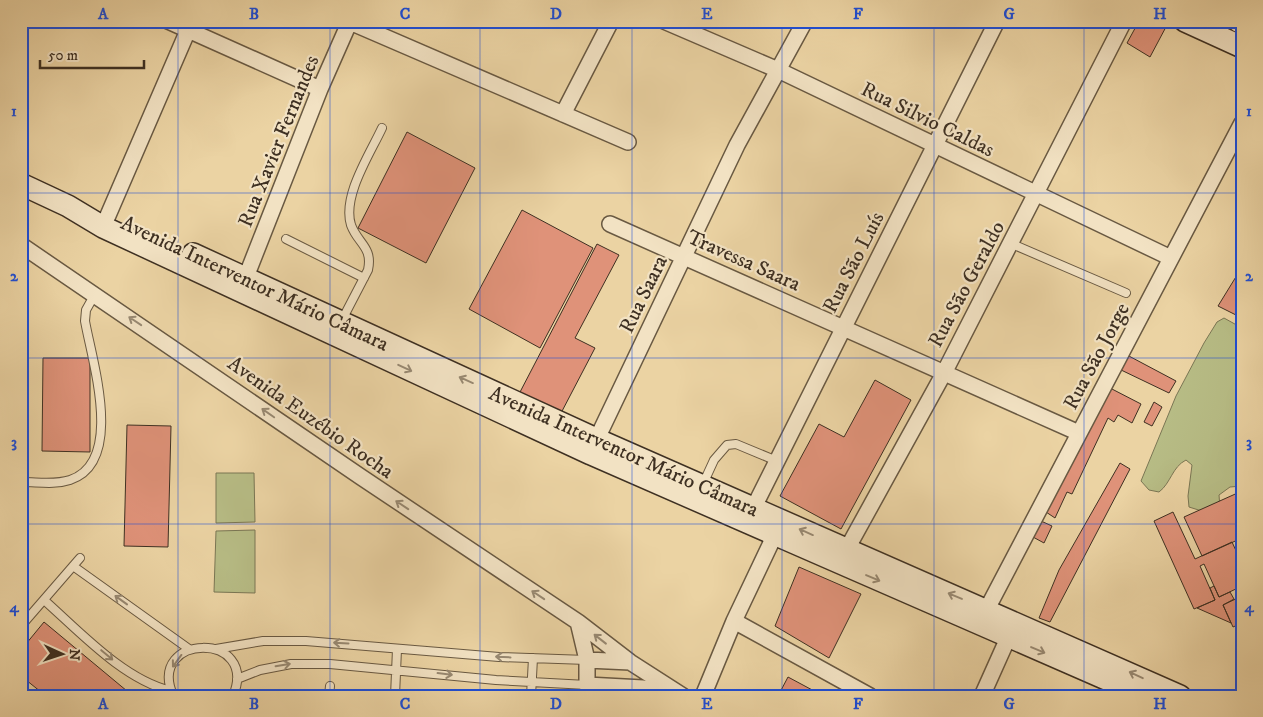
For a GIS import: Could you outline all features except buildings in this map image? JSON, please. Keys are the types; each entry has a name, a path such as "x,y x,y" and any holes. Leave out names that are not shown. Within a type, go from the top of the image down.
{"main road":[{"path":"1185,21 1242,47"},
{"name":"Avenida Interventor Mário Câmara","path":"21,184 68,206 246,277 341,322 440,377"},
{"name":"Avenida Interventor Mário Câmara","path":"105,221 440,377 750,516 1012,629 1180,696"},
{"name":"Avenida Interventor Mário Câmara","path":"843,557 987,609 1012,629 1145,696"}],"street":[{"path":"168,21 191,26 320,89"},
{"name":"Rua Silvio Caldas","path":"664,21 778,70 1171,258"},
{"name":"Rua Saara","path":"594,447 737,145 805,21"},
{"name":"Rua São Luís","path":"750,516 998,21"},
{"name":"Rua São Geraldo","path":"843,557 1012,244 1124,21"},
{"path":"350,22 628,142"},
{"name":"Rua Xavier Fernandes","path":"246,277 320,89 350,22"},
{"path":"563,114 607,23"},
{"path":"105,221 191,26"},
{"name":"Rua São Jorge","path":"987,609 1242,123"},
{"name":"Travessa Saara","path":"610,224 1079,433"},
{"name":"Avenida Euzébio Rocha","path":"21,245 360,477 578,622 630,662 683,696"},
{"path":"703,696 734,622 778,528"},
{"path":"578,622 587,660 587,685 643,688 664,696"},
{"path":"734,622 870,696"},
{"path":"982,696 1012,629"},
{"path":"587,660 630,662"}],"lane":[{"path":"21,26 23,21"},
{"path":"341,322 364,278 370,261 368,252 355,234 350,223 351,194 382,128"},
{"path":"286,239 364,278"},
{"path":"1012,244 1126,293"},
{"path":"23,482 69,480 91,466 97,453 102,424 101,409 85,321 86,310 95,294"},
{"path":"699,493 717,455 727,445 736,444 777,461"},
{"path":"21,626 80,558"},
{"path":"73,566 189,649"},
{"path":"44,600 128,671 157,688 172,694 170,672 174,662 189,649 207,646 216,649 230,661 237,679 233,696"},
{"path":"216,649 263,640 284,640 351,643 397,649 533,658 587,660"},
{"path":"395,696 397,649"},
{"path":"531,696 533,658"},
{"path":"237,679 260,670 291,664 330,664 397,668 531,682 587,685"},
{"path":"329,696 330,686"}],"green space":[{"path":"1224,318 1242,328 1242,352 1237,384 1242,394 1242,486 1230,487 1219,495 1220,508 1205,512 1189,507 1188,496 1192,465 1186,460 1181,463 1159,492 1149,490 1141,481 1176,396 1204,343 1217,322"},
{"path":"216,473 254,473 255,522 216,523"},
{"path":"255,530 255,593 214,592 216,531"}]}
